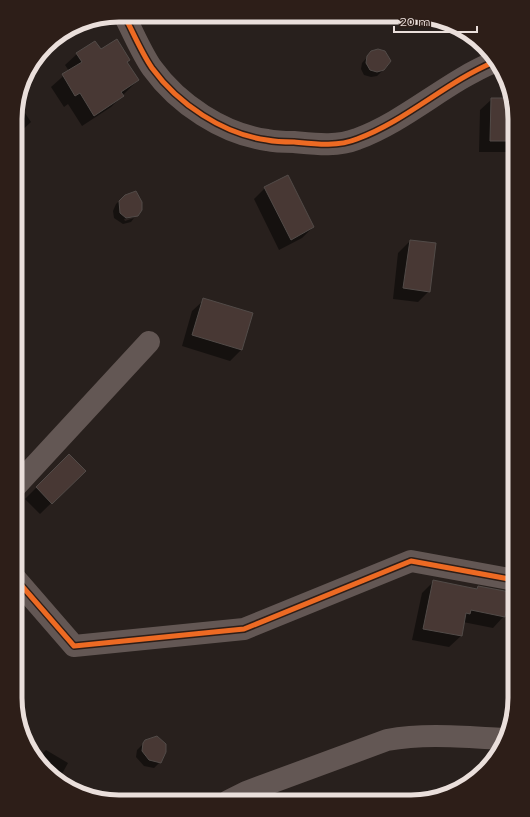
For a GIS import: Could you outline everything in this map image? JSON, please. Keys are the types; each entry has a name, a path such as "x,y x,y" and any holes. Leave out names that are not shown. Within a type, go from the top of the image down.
{"street":[{"path":"128,22 151,67 168,87 191,107 226,128 266,140 323,144 345,143 359,139 395,120 491,64"},
{"path":"22,480 149,342"},
{"path":"22,586 74,646 244,629 411,561 508,579"},
{"path":"241,795 387,740 405,737 434,736 499,739"}],"building":[{"path":"117,39 130,60 127,62 139,80 121,92 124,96 94,116 80,93 75,96 62,74 82,62 76,53 95,41 101,49"},
{"path":"378,49 385,51 391,61 384,70 377,72 370,70 366,63 367,56 371,51"},
{"path":"491,98 506,98 508,113 508,141 490,141"},
{"path":"288,175 314,227 291,240 264,187"},
{"path":"136,191 142,202 142,210 138,216 126,218 120,213 119,201 125,195"},
{"path":"410,240 436,243 430,292 403,288"},
{"path":"203,298 253,313 242,350 192,335"},
{"path":"69,454 86,471 52,504 36,487"},
{"path":"433,580 477,589 478,586 508,592 508,602 505,617 471,610 470,614 466,613 462,636 423,629"},
{"path":"157,736 166,744 166,752 161,763 149,760 142,751 145,740"}],"cycle path":[{"path":"128,22 152,68 175,94 188,105 218,124 234,131 250,137 274,141 310,144 334,144 349,142 392,122 459,80 490,64"},
{"path":"22,586 74,646 244,629 411,561 508,579"}]}
